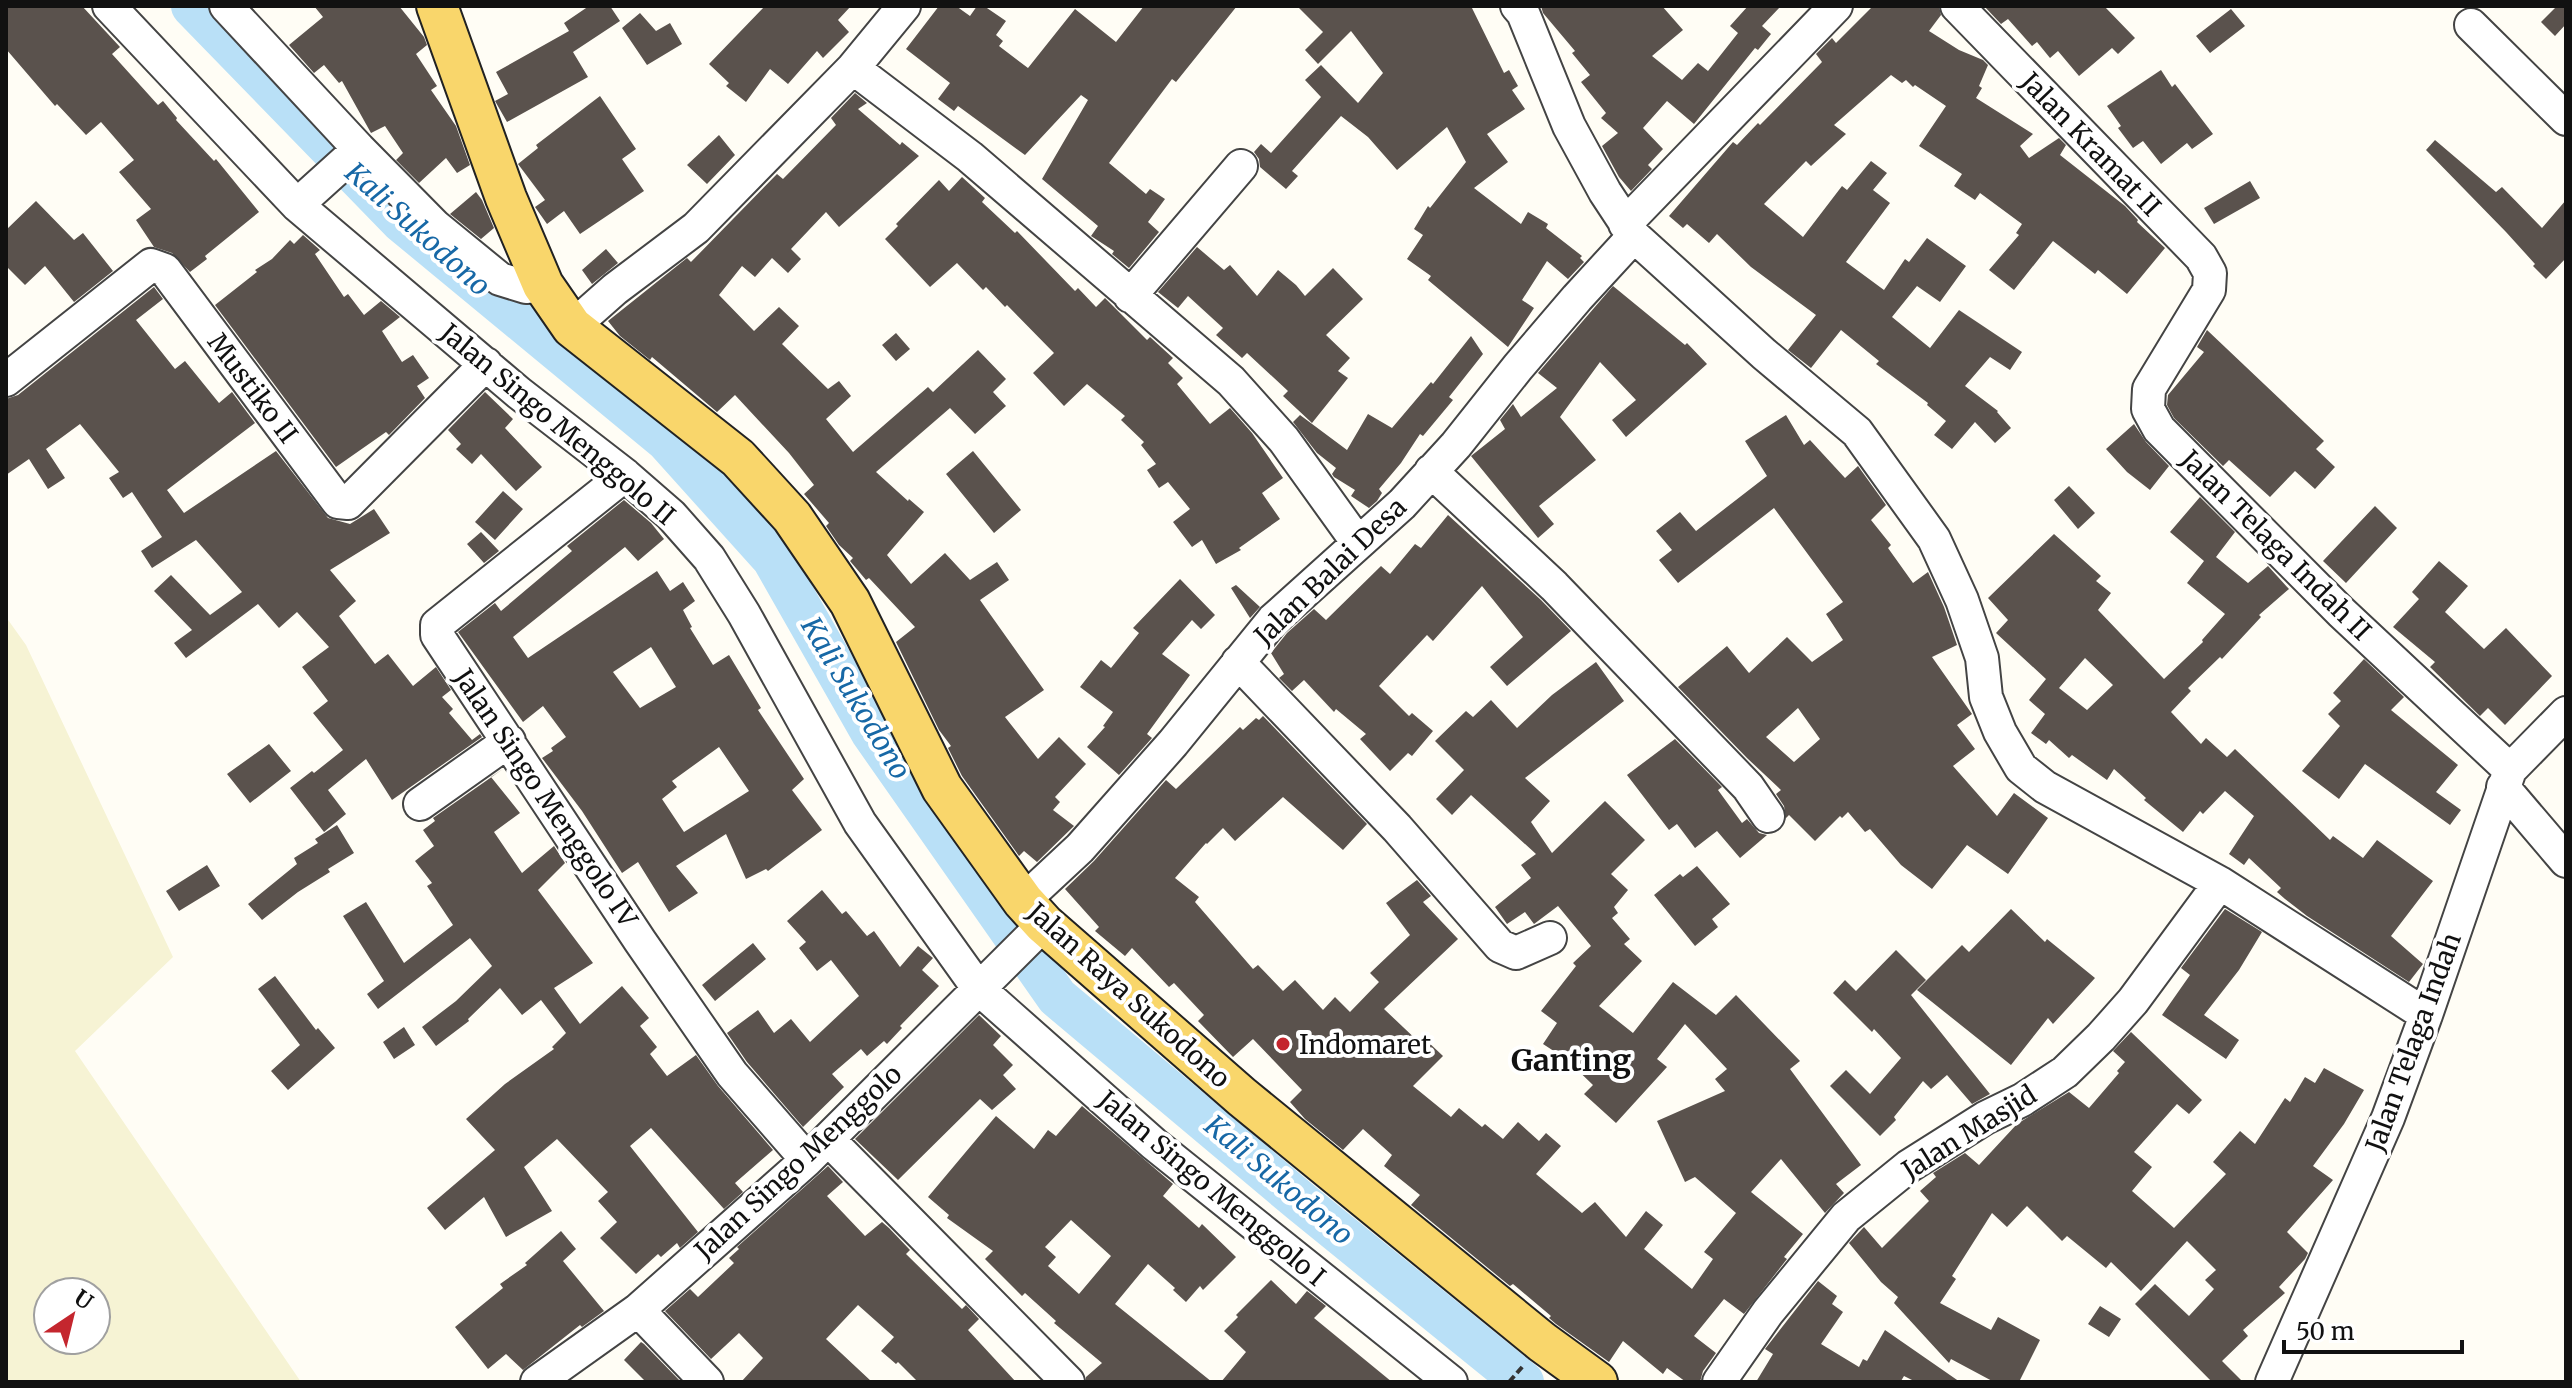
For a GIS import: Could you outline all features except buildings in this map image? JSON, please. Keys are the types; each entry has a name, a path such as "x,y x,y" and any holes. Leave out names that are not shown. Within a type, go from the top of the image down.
{"main road":[{"name":"Jalan Raya Sukodono","path":"437,6 506,198 543,285 572,327 738,458 792,517 850,602 942,788 1035,919 1242,1097 1542,1342 1597,1382"}],"street":[{"name":"Jalan Singo Menggolo II","path":"109,6 300,202 519,393 625,475 671,515 709,558 744,614 860,823 984,982"},
{"path":"226,6 357,151 435,226 500,279 526,287 543,285"},
{"path":"572,327 615,289 696,228 853,68 904,6"},
{"path":"1517,6 1523,13 1569,126 1629,230 1764,354 1857,432 1934,539 1962,600 1982,658 1986,697 2000,732 2021,768 2045,787 2220,883 2426,1015"},
{"name":"Jalan Balai Desa","path":"1035,919 1080,848 1173,743 1273,620 1402,504 1456,445 1629,230 1836,6"},
{"name":"Jalan Kramat II","path":"1957,6 2201,257 2210,273 2209,290"},
{"path":"2471,25 2566,119"},
{"path":"853,68 970,157 1231,381 1284,440 1358,543"},
{"path":"300,202 357,151"},
{"path":"1130,296 1241,166"},
{"name":"Mustiko II","path":"9,371 151,265 159,266 338,502 348,503 486,364"},
{"name":"Jalan Telaga Indah II","path":"2209,290 2149,389 2148,409 2153,421 2507,779 2566,861"},
{"path":"1431,471 1554,586 1748,787 1768,816"},
{"name":"Jalan Singo Menggolo IV","path":"625,475 437,625 437,635 732,1074 957,1272 1068,1382"},
{"path":"1238,662 1397,828 1500,946 1516,953 1550,938"},
{"name":"Jalan Telaga Indah","path":"2272,1382 2388,1118 2507,779 2566,713"},
{"path":"420,804 509,741"},
{"name":"Jalan Masjid","path":"1719,1382 1768,1312 1846,1217 1909,1166 2065,1072 2133,1001 2220,883"},
{"name":"Jalan Singo Menggolo","path":"537,1382 638,1310 817,1149 984,982 1035,919"},
{"name":"Jalan Singo Menggolo I","path":"984,982 1154,1144 1451,1382"},
{"path":"638,1310 707,1382"}],"shaded area":[{"path":"6,617 26,645 173,957 75,1051 301,1382 6,1382"}],"waterway":[{"name":"Kali Sukodono","path":"192,6 402,222 666,440 773,559 872,733 1057,997 1301,1202 1523,1382"}],"place":[{"name":"Indomaret","path":"1283,1044"}],"district":[{"name":"Ganting","path":"1571,1060"}]}
